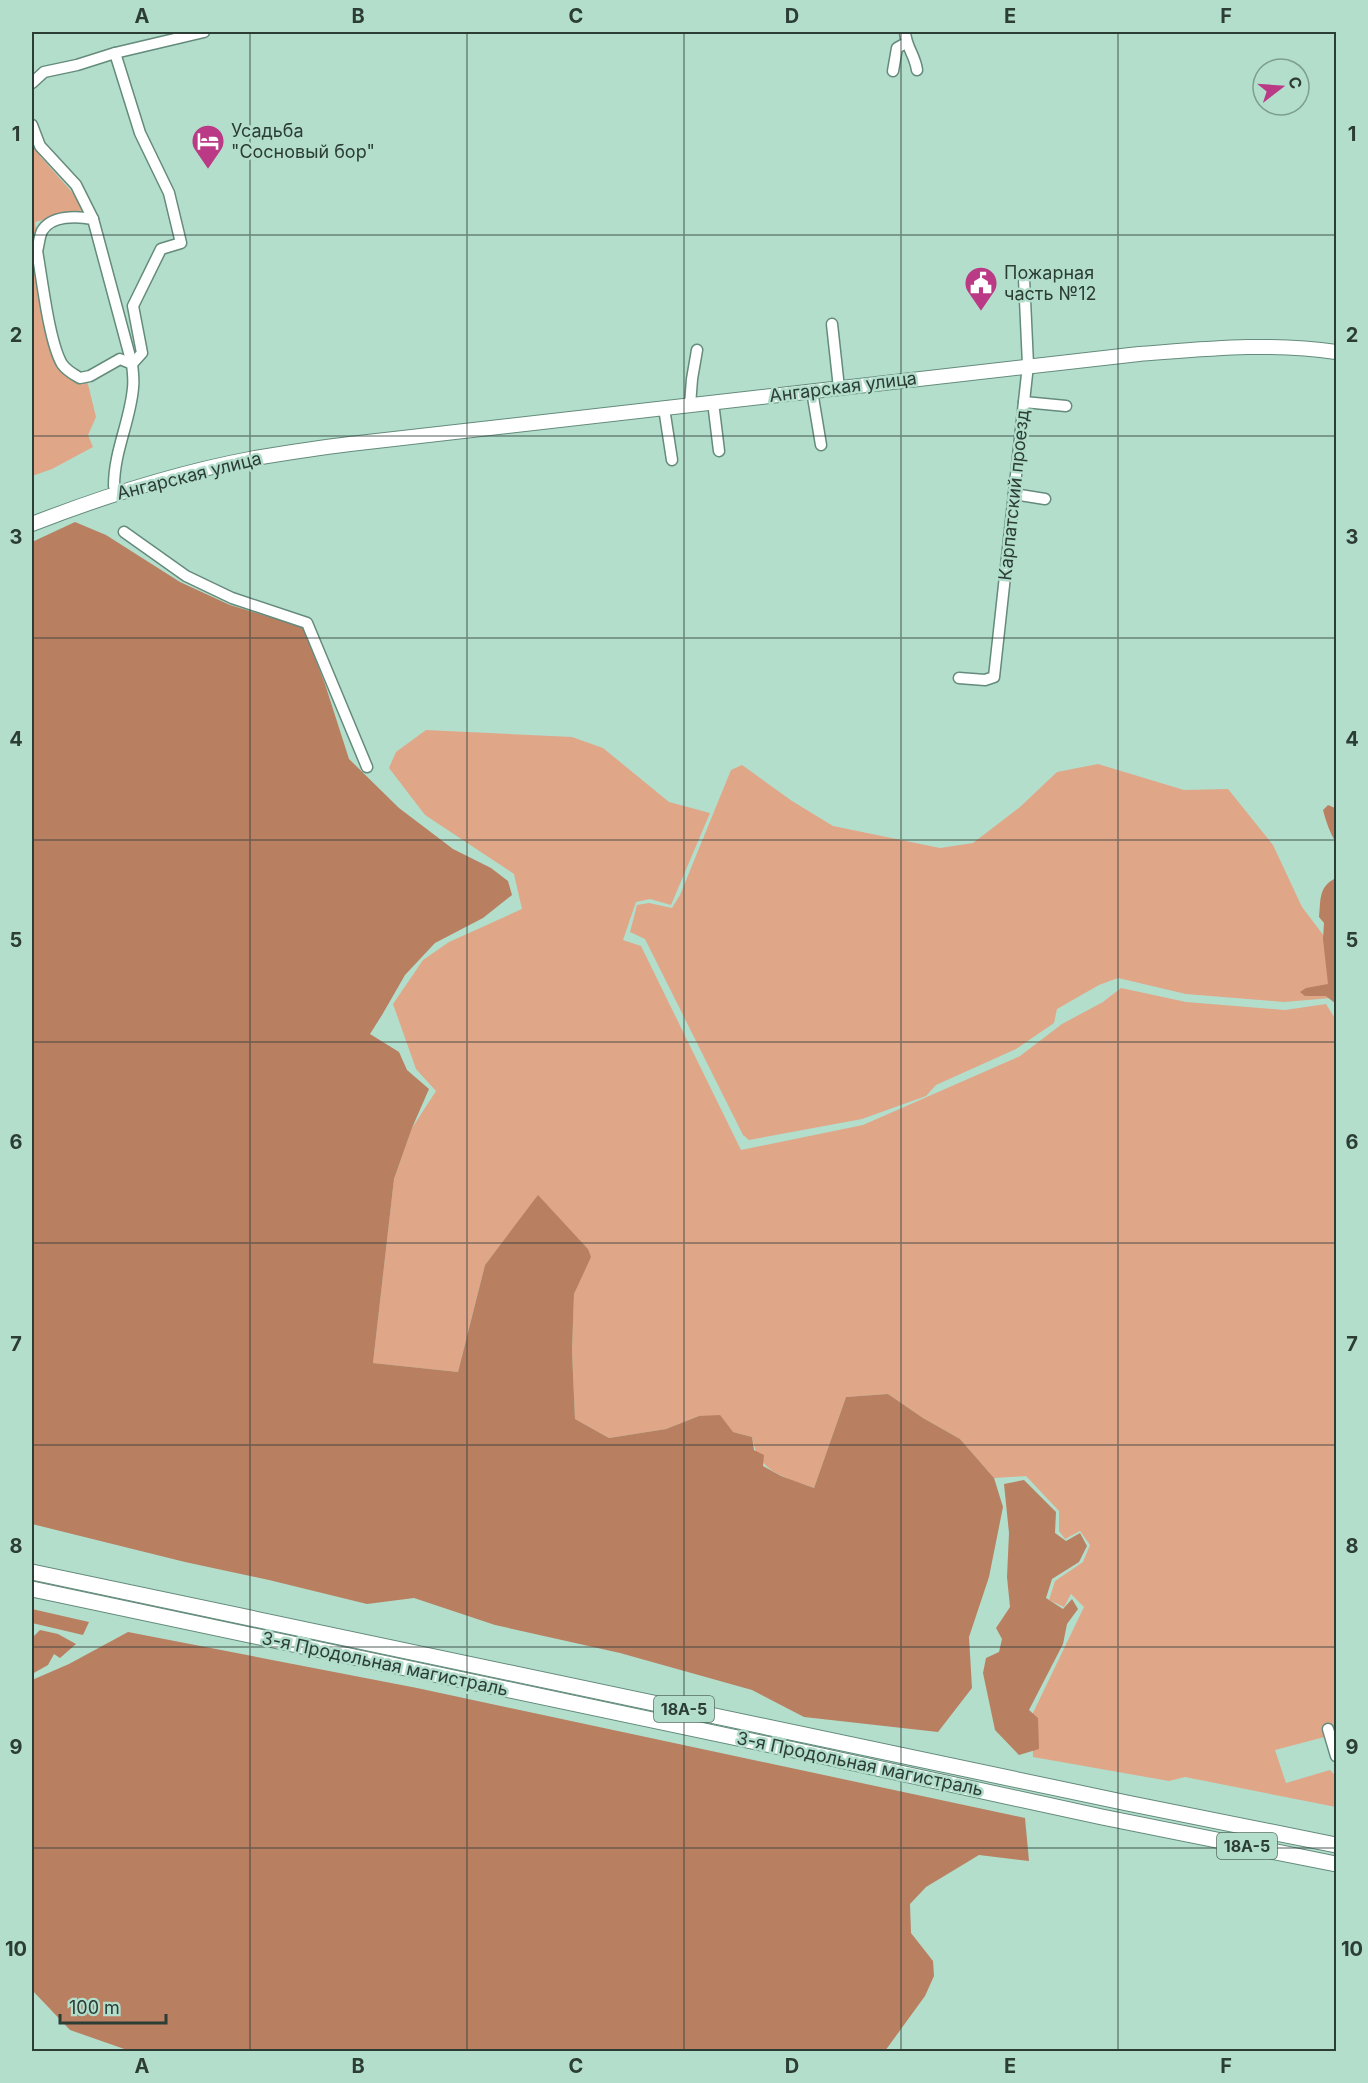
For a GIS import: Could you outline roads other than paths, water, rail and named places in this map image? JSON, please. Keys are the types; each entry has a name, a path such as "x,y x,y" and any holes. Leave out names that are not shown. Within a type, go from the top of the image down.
{"highway":[{"name":"3-я Продольная магистраль","path":"32,1572 1336,1845"},
{"name":"3-я Продольная магистраль","path":"32,1589 1102,1817 1336,1864"}],"main road":[{"name":"Ангарская улица","path":"32,524 118,492 253,459 350,444 1139,354 1257,347 1336,352"},
{"name":"Ангарская улица","path":"32,515 114,486 253,451 287,446 350,444"}],"street":[{"path":"32,83 44,72 204,32"},
{"path":"893,71 897,48 905,37 916,61 917,70"},
{"path":"115,53 140,133 169,193 181,243 162,249 133,306 142,353 132,364"},
{"path":"32,125 40,146 76,184 93,219 132,364 134,386 116,458 114,486"},
{"path":"93,219 78,216 60,219 42,232 34,251 53,339 61,362 67,371 80,378 90,376 120,358 132,364"},
{"name":"Карпатский проезд","path":"959,678 985,680 994,677 1028,365 1023,278"},
{"path":"832,324 839,388"},
{"path":"690,405 697,350"},
{"path":"812,391 821,445"},
{"path":"714,402 719,451"},
{"path":"1024,402 1066,406"},
{"path":"664,408 672,460"},
{"path":"1014,494 1045,499"},
{"path":"124,532 186,576 232,598 307,623 367,767"},
{"path":"1328,1729 1336,1756"}],"place":[{"name":"Усадьба \"Сосновый бор\"","path":"208,170"},
{"name":"Пожарная часть №12","path":"981,312"}]}
